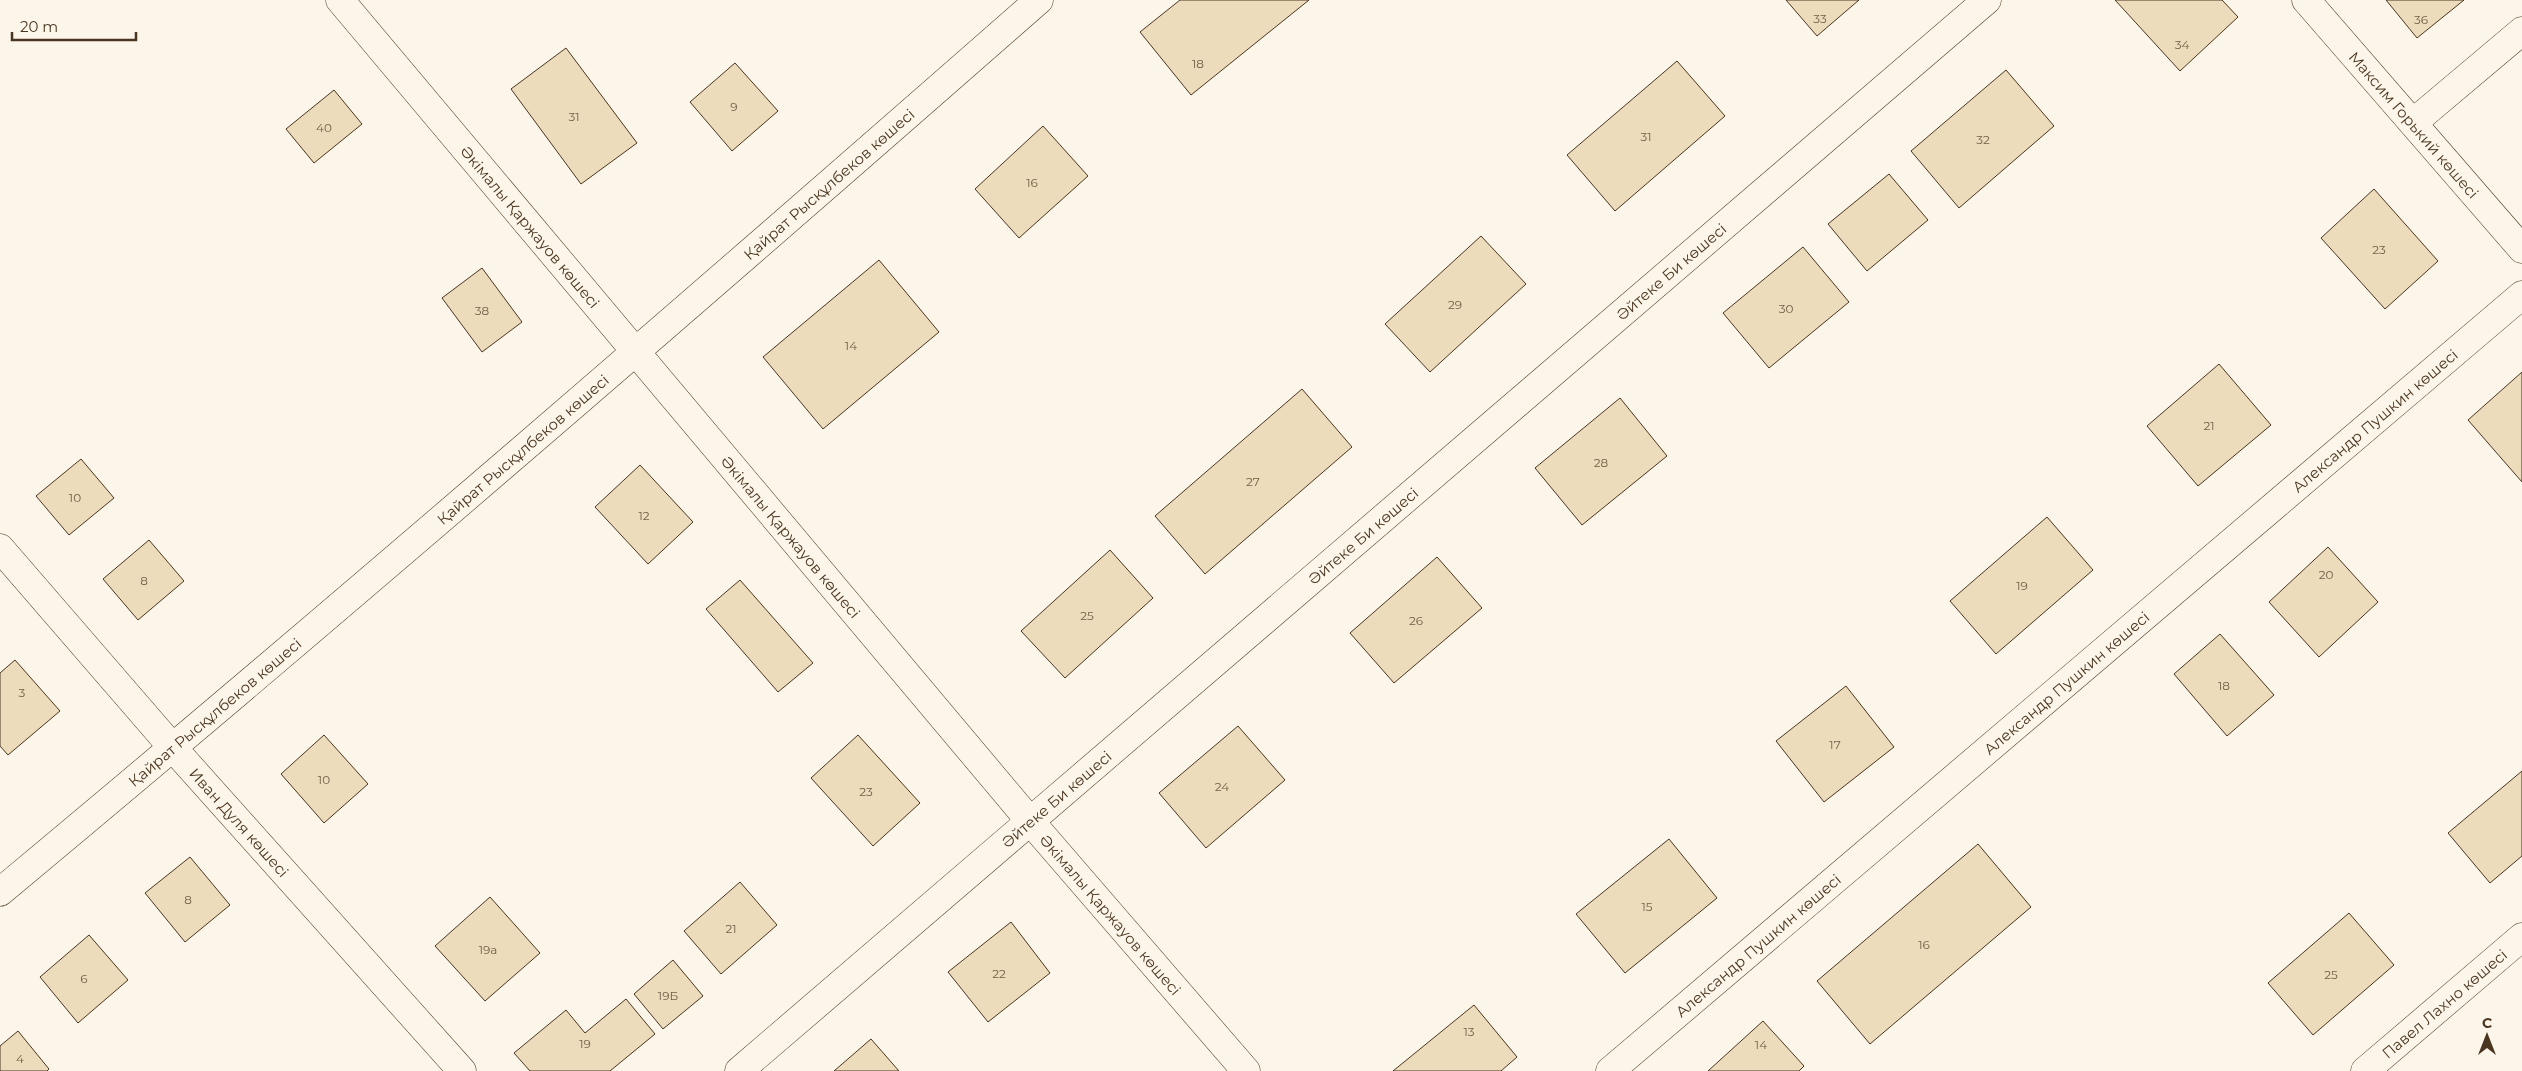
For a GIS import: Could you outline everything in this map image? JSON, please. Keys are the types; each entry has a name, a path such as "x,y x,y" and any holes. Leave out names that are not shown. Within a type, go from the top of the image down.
{"street":[{"name":"Әкімалы Қаржауов көшесі","path":"340,0 1030,821 1246,1071"},
{"name":"Қайрат Рысқұлбеков көшесі","path":"0,892 173,748 636,354 1039,0"},
{"name":"Әйтеке Би көшесі","path":"739,1071 1987,0"},
{"name":"Максим Горький көшесі","path":"2306,0 2414,122 2522,249"},
{"path":"2414,122 2522,31"},
{"name":"Александр Пушкин көшесі","path":"1610,1071 2522,295"},
{"name":"Иван Дуля көшесі","path":"0,548 173,748 462,1071"},
{"name":"Павел Лахно көшесі","path":"2365,1071 2522,937"}],"building":[{"path":"1180,0 1309,0 1191,95 1140,32"},
{"path":"1786,0 1859,0 1817,36"},
{"path":"2115,0 2222,0 2238,17 2180,71"},
{"path":"2386,0 2464,0 2417,38"},
{"path":"566,48 637,143 581,184 511,89"},
{"path":"1677,61 1725,116 1615,211 1567,155"},
{"path":"735,63 778,111 732,151 690,102"},
{"path":"2006,70 2054,126 1959,208 1911,151"},
{"path":"334,90 362,124 314,163 286,129"},
{"path":"1043,126 1088,176 1019,238 975,189"},
{"path":"1889,174 1928,220 1867,271 1828,224"},
{"path":"2374,189 2438,261 2385,309 2321,238"},
{"path":"1481,236 1526,284 1430,372 1385,324"},
{"path":"1803,247 1849,302 1769,368 1723,313"},
{"path":"879,260 939,332 823,429 763,357"},
{"path":"482,268 522,322 482,352 442,298"},
{"path":"2219,364 2271,425 2198,486 2147,426"},
{"path":"2522,372 2522,482 2468,420"},
{"path":"1302,389 1352,447 1205,574 1155,516"},
{"path":"1620,398 1667,456 1582,525 1535,468"},
{"path":"81,459 114,498 69,535 36,496"},
{"path":"640,465 693,522 648,564 595,507"},
{"path":"2047,517 2093,570 1996,654 1950,601"},
{"path":"149,540 184,581 138,620 103,579"},
{"path":"2328,547 2378,602 2319,657 2269,602"},
{"path":"1110,550 1153,598 1065,678 1021,631"},
{"path":"1437,557 1482,608 1394,683 1350,633"},
{"path":"740,580 813,663 778,692 706,609"},
{"path":"2220,634 2274,695 2227,736 2174,674"},
{"path":"15,660 60,711 8,755 0,746 0,673"},
{"path":"1846,686 1894,747 1824,802 1776,741"},
{"path":"1238,726 1285,780 1206,848 1159,793"},
{"path":"324,735 368,784 324,823 281,774"},
{"path":"858,735 920,803 873,846 811,778"},
{"path":"2522,771 2522,856 2490,883 2448,833"},
{"path":"1669,839 1717,898 1625,973 1576,914"},
{"path":"1978,844 2031,907 1870,1044 1817,981"},
{"path":"190,857 230,905 185,942 145,893"},
{"path":"740,882 777,925 721,974 684,931"},
{"path":"490,897 540,953 485,1001 435,946"},
{"path":"2349,913 2394,965 2313,1035 2268,983"},
{"path":"1011,922 1050,973 988,1022 948,972"},
{"path":"89,935 128,980 78,1023 40,977"},
{"path":"673,960 703,996 663,1029 634,994"},
{"path":"626,999 655,1034 610,1071 530,1071 514,1053 566,1010 585,1033"},
{"path":"1474,1005 1517,1057 1501,1071 1393,1071"},
{"path":"1763,1021 1804,1066 1799,1071 1708,1071"},
{"path":"18,1031 49,1069 47,1071 0,1071 0,1046"},
{"path":"871,1039 899,1071 834,1071"}]}
